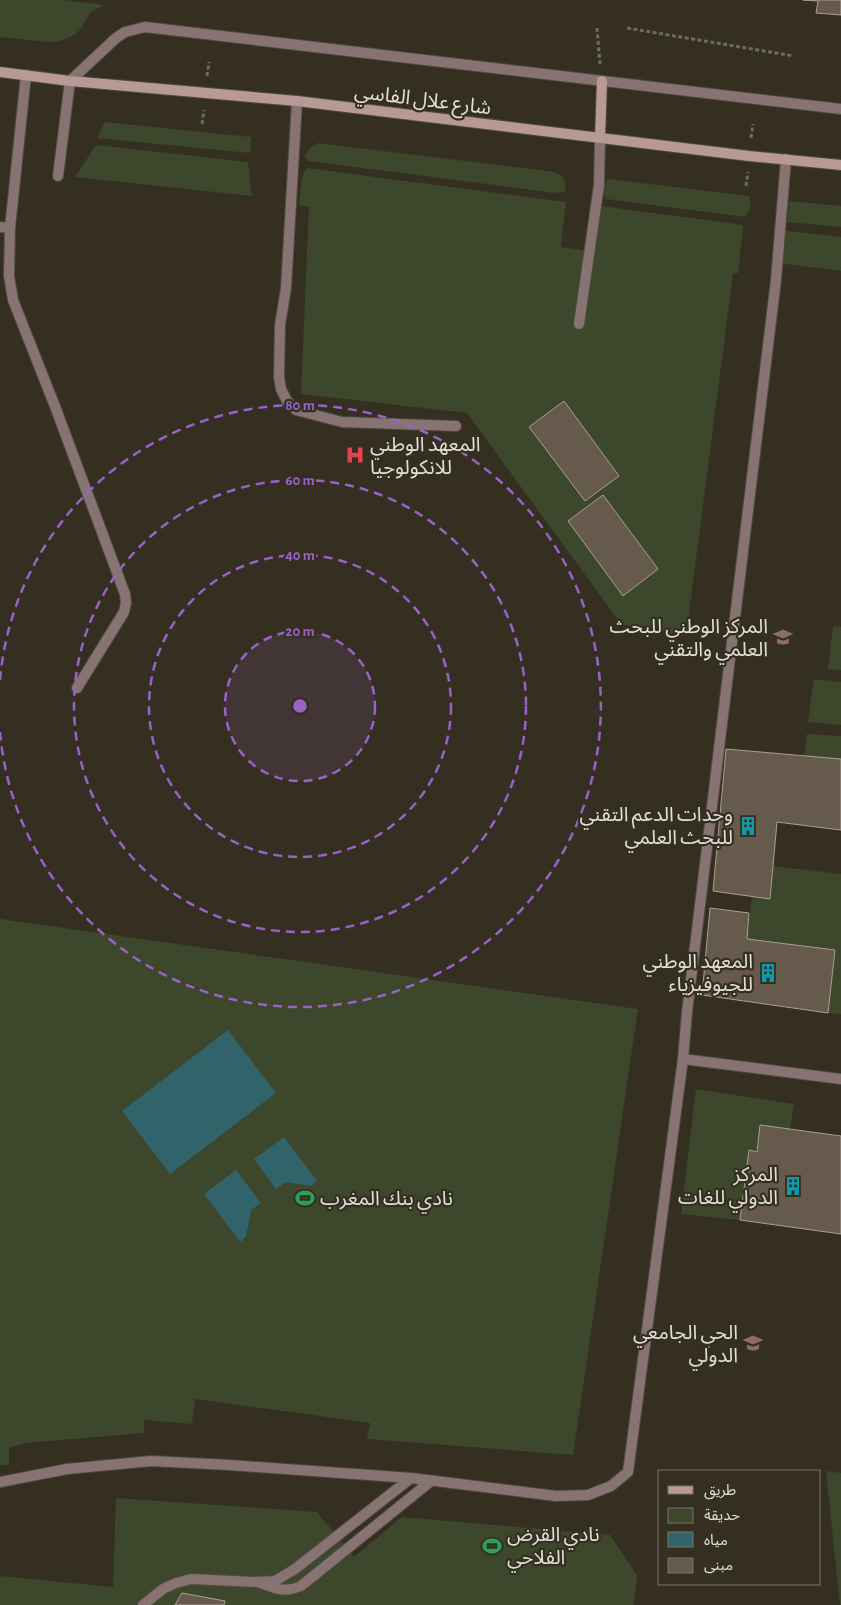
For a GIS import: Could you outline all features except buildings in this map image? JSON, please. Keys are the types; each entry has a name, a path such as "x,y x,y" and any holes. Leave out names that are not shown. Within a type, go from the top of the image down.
{"street":[{"name":"شارع علال الفاسي","path":"0,72 70,81 297,102 841,165"},
{"path":"600,138 602,81"}],"lane":[{"path":"58,176 70,81 116,38 125,32 145,27 841,109"},
{"path":"26,75 5,228 13,300 125,594 126,603 124,612 78,688"},
{"path":"297,102 286,278 280,325 279,377 286,401 296,410 342,422 456,426"},
{"path":"579,324 598,185 600,138"},
{"path":"0,1482 67,1469 151,1461 411,1478 556,1496 588,1495 611,1486 628,1472 683,1059 687,1012 776,280 786,159"},
{"path":"683,1059 841,1079"},
{"path":"143,1605 163,1589 191,1579 275,1581 411,1478"},
{"path":"255,1582 281,1591 301,1586 431,1481"}],"path":[{"path":"597,28 602,81"},
{"path":"627,28 794,56"}],"green space":[{"path":"0,0 63,0 104,5 91,12 79,31 70,37 48,42 0,37"},
{"path":"105,122 251,137 250,153 97,138"},
{"path":"318,143 555,172 564,179 566,191 556,193 308,161 305,155 310,148"},
{"path":"96,145 248,162 252,196 75,177"},
{"path":"307,168 566,202 561,247 594,252 601,206 743,225 738,273 733,274 686,636 621,624 467,413 301,394 309,207 299,205 302,177"},
{"path":"608,179 749,196 751,207 745,217 606,199 603,190"},
{"path":"789,201 841,206 841,227 787,222"},
{"path":"781,230 841,237 841,271 777,263"},
{"path":"833,626 841,627 841,670 828,669"},
{"path":"814,679 841,682 841,725 808,722"},
{"path":"807,734 841,736 841,759 804,756"},
{"path":"773,866 841,874 841,1014 828,1013 835,950 747,939 752,896 770,899"},
{"name":"نادي بنك المغرب","path":"0,919 638,1009 573,1455 367,1439 370,1423 195,1399 192,1424 144,1420 144,1433 25,1443 9,1448 9,1465 0,1465"},
{"path":"696,1089 794,1104 790,1129 760,1125 757,1152 749,1151 740,1220 681,1214"},
{"path":"826,1471 841,1473 841,1605 840,1605"},
{"name":"نادي القرض الفلاحي","path":"116,1498 317,1512 354,1557 402,1517 610,1535 637,1575 634,1605 0,1605 0,1576 113,1587"}],"water":[{"path":"228,1030 276,1093 170,1174 122,1111"},
{"path":"284,1137 317,1181 311,1186 286,1182 276,1189 254,1159"},
{"path":"236,1170 261,1203 251,1210 246,1237 240,1242 204,1194"}],"place":[{"name":"المعهد الوطني للانكولوجيا","path":"355,455"},
{"name":"المركز الوطني للبحث العلمي والتقني","path":"783,637"},
{"name":"وحدات الدعم التقني للبحث العلمي","path":"748,826"},
{"name":"المعهد الوطني للجيوفيزياء","path":"768,973"},
{"name":"المركز الدولي للغات","path":"793,1186"},
{"name":"نادي بنك المغرب","path":"305,1198"},
{"name":"الحي الجامعي الدولي","path":"753,1343"},
{"name":"نادي القرض الفلاحي","path":"492,1546"}]}
